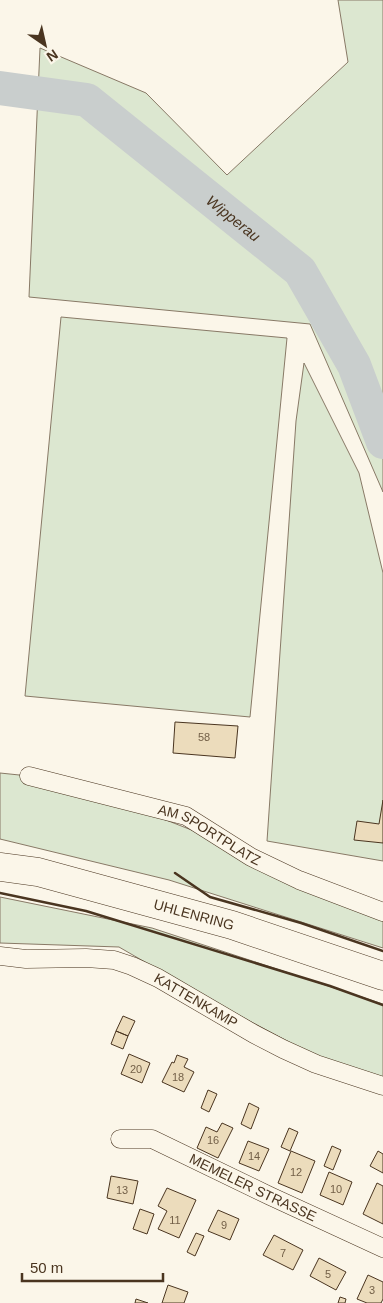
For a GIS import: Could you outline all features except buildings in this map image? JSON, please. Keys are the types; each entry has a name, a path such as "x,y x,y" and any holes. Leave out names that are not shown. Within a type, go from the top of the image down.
{"highway":[{"name":"UHLENRING","path":"0,867 38,872 232,925 383,976"}],"street":[{"name":"AM SPORTPLATZ","path":"29,776 186,816 251,857 299,880 383,912"},
{"name":"KATTENKAMP","path":"0,956 26,959 86,958 114,960 132,966 158,978 283,1049 316,1064 383,1086"},
{"name":"MEMELER STRASSE","path":"120,1139 152,1139 383,1248"}],"green space":[{"path":"338,0 383,0 383,492 310,324 29,297 40,48 146,93 227,175 348,62"},
{"path":"61,317 287,338 250,717 25,696"},
{"path":"304,363 359,473 383,573 383,861 267,841 296,421"},
{"path":"0,773 29,776 166,820 383,905 383,948 169,880 0,839"},
{"path":"0,897 152,928 383,1004 383,1077 311,1054 207,998 119,947 0,943"}],"waterway":[{"name":"Wipperau","path":"0,88 87,100 300,271 354,365 383,442"}],"wall":[{"path":"175,873 210,897 301,923 383,951"},
{"path":"0,893 86,911 330,986 383,1005"}]}
